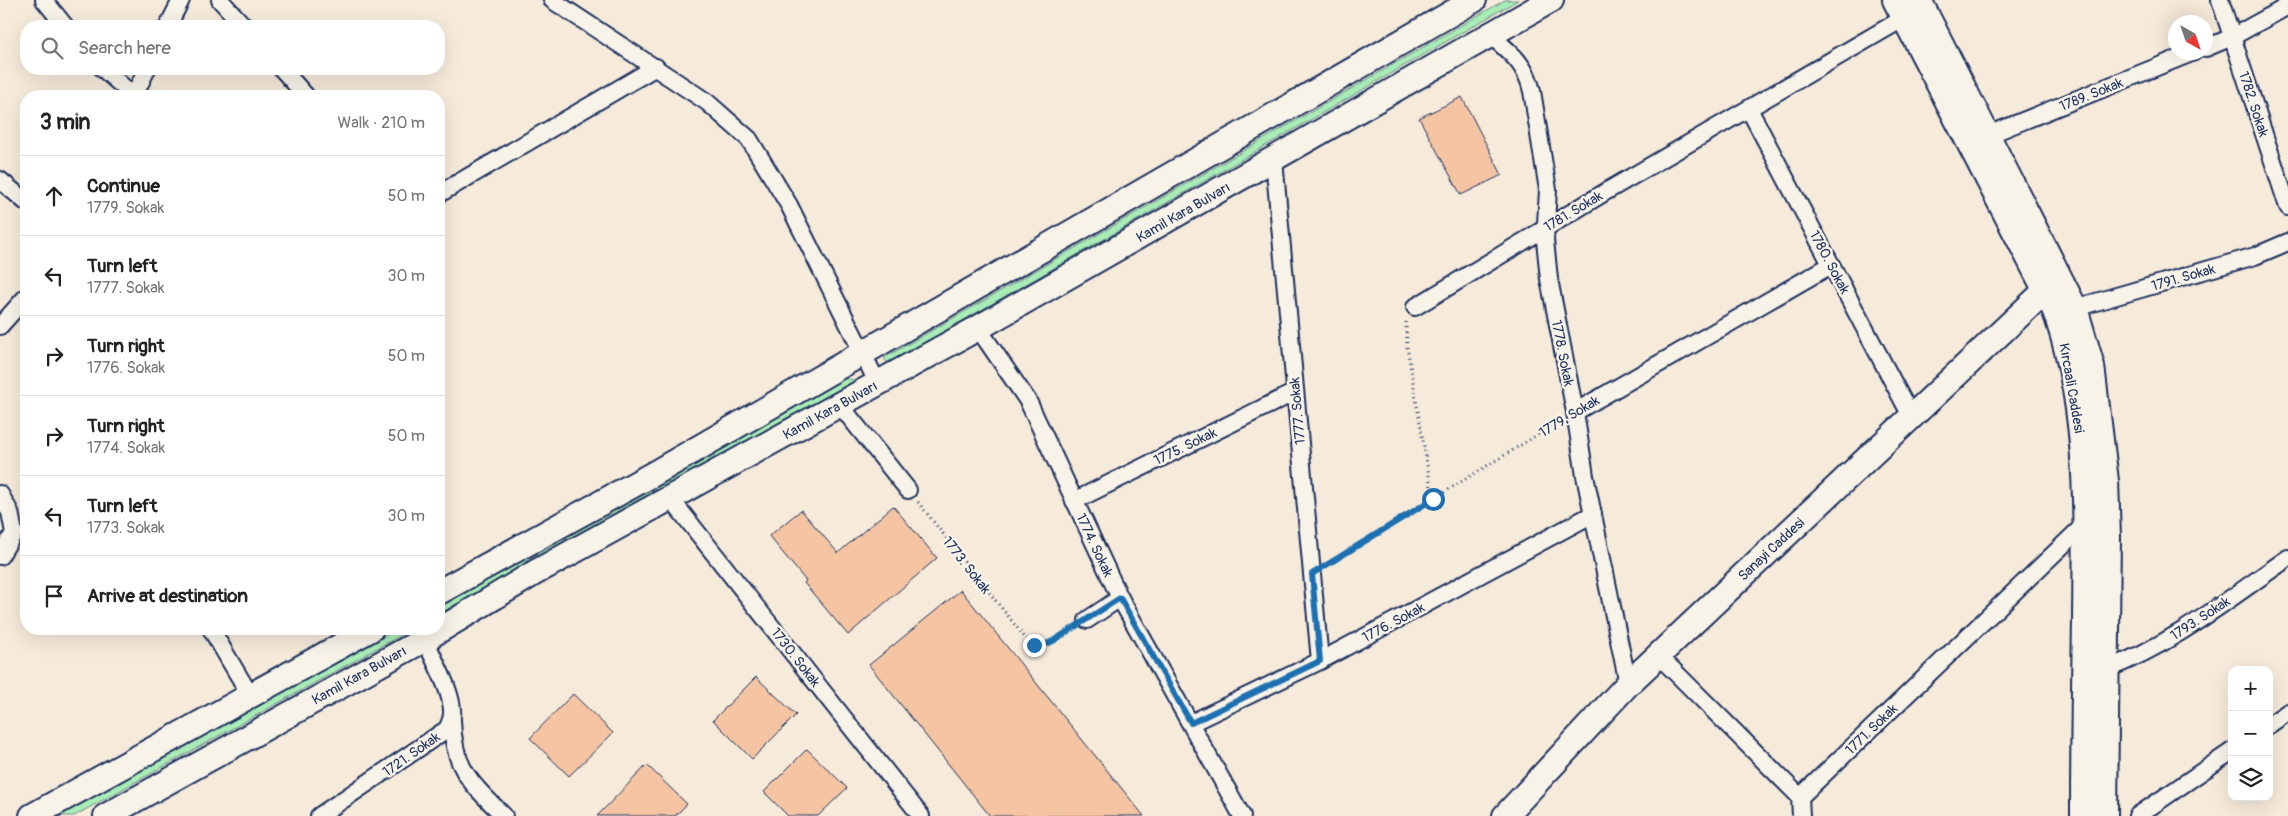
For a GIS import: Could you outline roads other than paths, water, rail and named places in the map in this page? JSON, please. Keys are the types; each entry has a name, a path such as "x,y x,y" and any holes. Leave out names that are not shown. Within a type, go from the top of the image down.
{"main road":[{"path":"445,589 655,473 1474,0"},
{"name":"Kamil Kara Bulvarı","path":"445,627 536,572 978,328 1551,0"},
{"name":"Kırcaali Caddesi","path":"1913,4 1988,135 2075,308 2092,366 2106,481 2108,536 2105,816"},
{"name":"Kırcaali Caddesi","path":"1913,4 2059,320 2074,387 2081,436 2086,523 2083,816"},
{"name":"Sanayi Caddesi","path":"1506,816 1628,684 2045,291"},
{"path":"32,816 360,635"},
{"name":"Kamil Kara Bulvarı","path":"106,816 432,635"}],"street":[{"path":"44,0 60,20"},
{"path":"171,20 181,0"},
{"path":"220,0 238,20"},
{"path":"552,0 707,102 749,139 789,205 864,352 878,384"},
{"name":"1782. Sokak","path":"2220,0 2288,207"},
{"name":"1781. Sokak","path":"1415,307 1547,226 1749,108 1913,4"},
{"path":"2213,45 2232,37 2288,6"},
{"name":"1778. Sokak","path":"1490,35 1514,56 1529,78 1548,190 1545,240 1549,280 1593,514 1628,684"},
{"name":"1789. Sokak","path":"1988,135 2174,60"},
{"path":"445,190 656,67"},
{"path":"110,75 127,90"},
{"path":"137,90 144,75"},
{"path":"287,75 301,90"},
{"name":"1780. Sokak","path":"1749,108 1911,416"},
{"name":"1777. Sokak","path":"1274,160 1320,661"},
{"path":"0,180 20,197"},
{"name":"1791. Sokak","path":"2075,308 2255,256 2288,242"},
{"name":"1779. Sokak","path":"1575,412 1831,265"},
{"path":"0,326 20,304"},
{"name":"1774. Sokak","path":"978,328 1028,402 1120,598 1242,816"},
{"name":"1775. Sokak","path":"1074,501 1295,392"},
{"path":"840,405 908,490"},
{"path":"0,494 10,512 14,533 0,556"},
{"name":"1730. Sokak","path":"671,499 921,816"},
{"name":"1776. Sokak","path":"1191,723 1320,661 1593,514"},
{"name":"1771. Sokak","path":"1800,797 2086,523"},
{"name":"1793. Sokak","path":"2107,669 2141,655 2172,636 2288,558"},
{"path":"1086,620 1120,598"},
{"path":"215,635 250,695"},
{"name":"1721. Sokak","path":"319,816 447,729 452,720 449,695 425,639"},
{"path":"1658,655 1800,797 1801,816"},
{"path":"2273,721 2288,712"},
{"path":"452,720 452,737 459,765 468,778 504,816"},
{"path":"2138,816 2228,754"}]}
